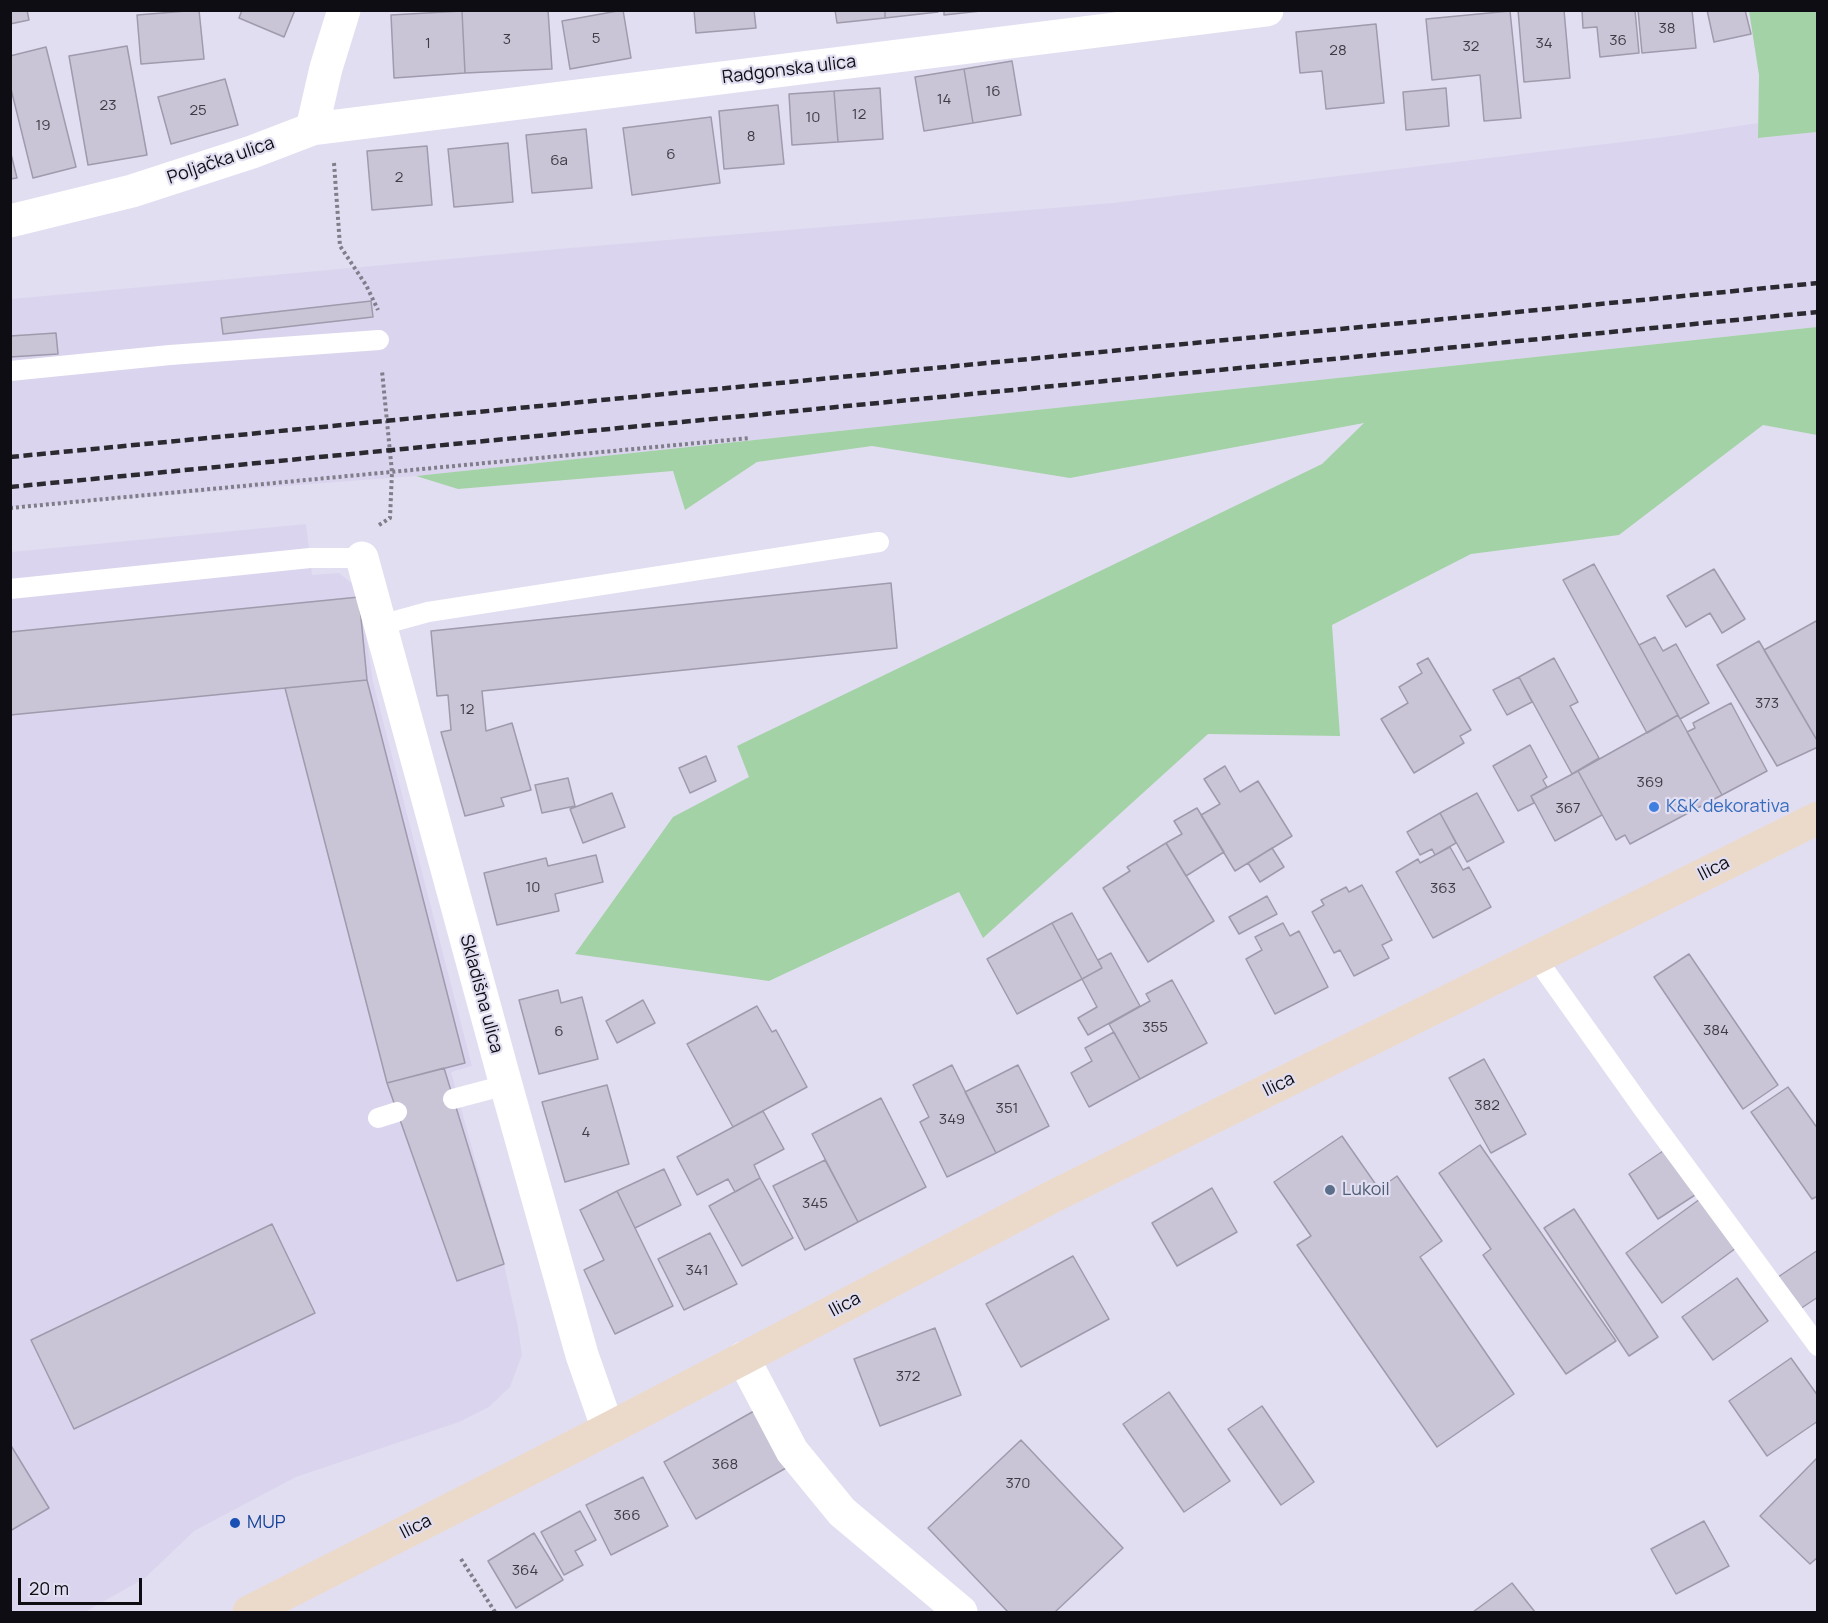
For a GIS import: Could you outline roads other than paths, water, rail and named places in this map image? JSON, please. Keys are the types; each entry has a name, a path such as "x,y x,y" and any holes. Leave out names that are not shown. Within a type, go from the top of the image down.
{"main road":[{"name":"Ilica","path":"249,1612 608,1429 1052,1197 1818,818"}],"street":[{"path":"322,128 326,68 344,10"},
{"name":"Radgonska ulica","path":"322,128 1267,10"},
{"name":"Poljačka ulica","path":"10,221 132,190 322,128"},
{"name":"Skladišna ulica","path":"362,558 582,1355 608,1429"},
{"path":"743,1358 792,1450 842,1512 961,1612"}],"lane":[{"path":"10,371 170,355 379,340"},
{"path":"381,625 428,612 879,542"},
{"path":"10,589 310,558 362,558"},
{"path":"1536,958 1644,1110 1818,1346"},
{"path":"453,1099 506,1085"},
{"path":"378,1118 397,1112"}],"railway":[{"path":"10,457 1818,283"},
{"path":"10,487 1818,312"}],"place":[{"name":"K&K dekorativa","path":"1654,807"},
{"name":"Lukoil","path":"1330,1190"},
{"name":"MUP","path":"235,1523"}]}
